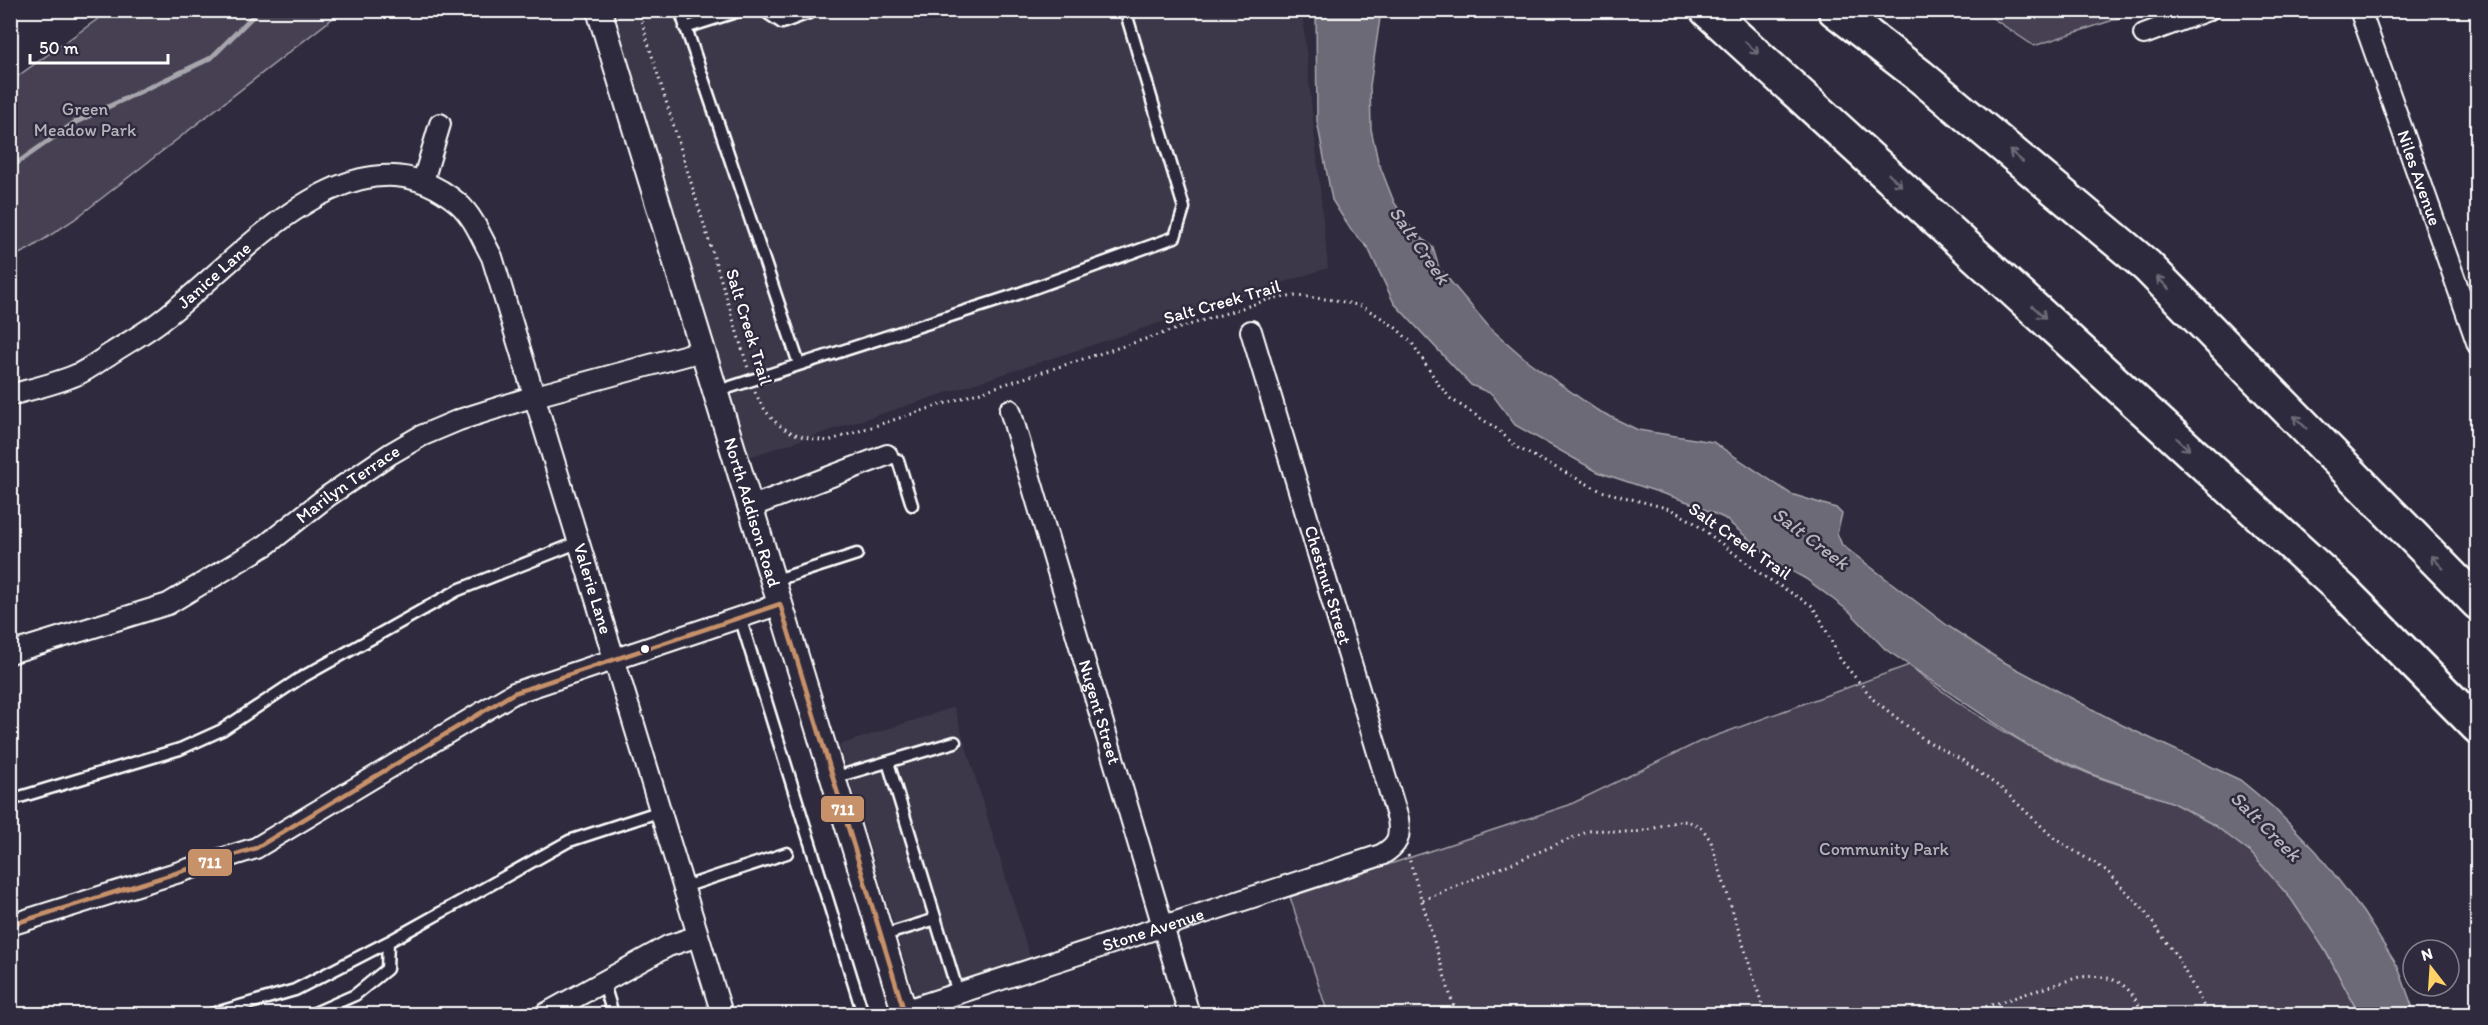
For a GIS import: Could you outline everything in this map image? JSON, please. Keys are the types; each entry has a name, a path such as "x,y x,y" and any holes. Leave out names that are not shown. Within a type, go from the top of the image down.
{"highway":[{"path":"1707,10 2343,591 2478,727"},
{"path":"1835,10 1920,76 2147,266 2478,603"}],"street":[{"name":"North Addison Road","path":"599,10 905,1013"},
{"path":"2144,34 2208,10"},
{"name":"Niles Avenue","path":"2360,10 2478,345"},
{"path":"423,181 440,124"},
{"name":"Janice Lane","path":"10,395 77,375 162,320 276,224 322,192 354,180 392,175 423,181 459,204"},
{"name":"Valerie Lane","path":"459,204 476,226 492,257 532,397 722,1014"},
{"name":"Chestnut Street","path":"1251,331 1398,819 1399,841"},
{"name":"Marilyn Terrace","path":"10,653 168,604 266,545 328,496 390,454 459,420 532,397 702,351"},
{"name":"Nugent Street","path":"1010,410 1189,1014"},
{"path":"750,507 887,454"},
{"path":"10,926 256,848 514,693 780,604"},
{"name":"Stone Avenue","path":"905,1013 958,993 1381,855 1393,848 1399,841"},
{"path":"545,1014 570,1008 603,981 668,946 698,936"}],"lane":[{"path":"680,10 800,364"},
{"path":"686,28 742,10"},
{"path":"763,10 782,23 809,13"},
{"path":"715,392 1009,297 1175,237 1184,208 1125,10"},
{"path":"887,454 898,460 912,505"},
{"path":"10,800 180,749 222,730 299,679 458,590 577,543"},
{"path":"773,581 857,554"},
{"path":"740,617 863,1014"},
{"path":"833,778 955,742"},
{"path":"888,762 958,993"},
{"path":"212,1014 295,990 388,942 569,841 660,811"},
{"path":"684,886 787,853"},
{"path":"881,936 936,919"},
{"path":"312,1014 355,995 387,969 388,942"},
{"path":"603,981 613,1014"}],"path":[{"name":"Salt Creek Trail","path":"638,10 751,379 760,405 783,430 811,439 828,441 1270,299 1296,296 1361,306 1395,327 1412,344 1439,386 1451,399 1497,429 1518,448 1601,491 1670,509 1692,521 1765,577 1811,605 1820,616 1840,659 1874,700 1925,740 1962,760 1993,782 2055,839 2093,860 2107,871 2142,908 2176,955 2208,1014"},
{"path":"1423,900 1589,831 1604,829 1634,832 1686,820 1698,824 1711,842 1765,1014"},
{"path":"1399,841 1411,860 1456,1014"},
{"path":"1963,1014 2079,977 2091,976 2117,980 2129,988 2143,1014"}],"shaded area":[{"path":"610,11 1302,11 1328,268 746,458"},
{"path":"954,707 1032,964 920,1011 839,745"}],"green space":[{"path":"1983,10 2141,11 2034,46"},
{"name":"Green Meadow Park","path":"109,11 342,11 75,219 31,248 11,258 11,81"},
{"name":"Community Park","path":"1909,665 1996,727 2044,753 2092,775 2181,806 2232,837 2267,869 2298,907 2337,971 2359,1014 1328,1014 1290,897 1569,805 1699,742"}],"water":[{"name":"Salt Creek","path":"1316,11 1381,11 1370,86 1371,129 1378,161 1394,202 1412,229 1433,248 1439,268 1490,328 1529,362 1597,410 1638,430 1713,442 1791,494 1836,508 1842,514 1837,533 1842,545 1948,626 2000,660 2122,725 2240,780 2274,808 2317,852 2363,912 2398,967 2401,975 2401,998 2409,998 2415,1014 2359,1014 2325,950 2291,899 2251,853 2214,825 2171,802 2094,775 2029,746 1885,649 1850,612 1806,579 1777,563 1724,518 1688,502 1598,472 1515,425 1492,394 1471,385 1394,303 1368,248 1351,230 1332,200 1317,121"}],"waterway":[{"path":"10,168 74,123 211,58 259,10"}],"transit line":[{"name":"711","path":"780,604 905,1014"},
{"name":"711","path":"10,925 256,848 514,693 780,604"}]}
